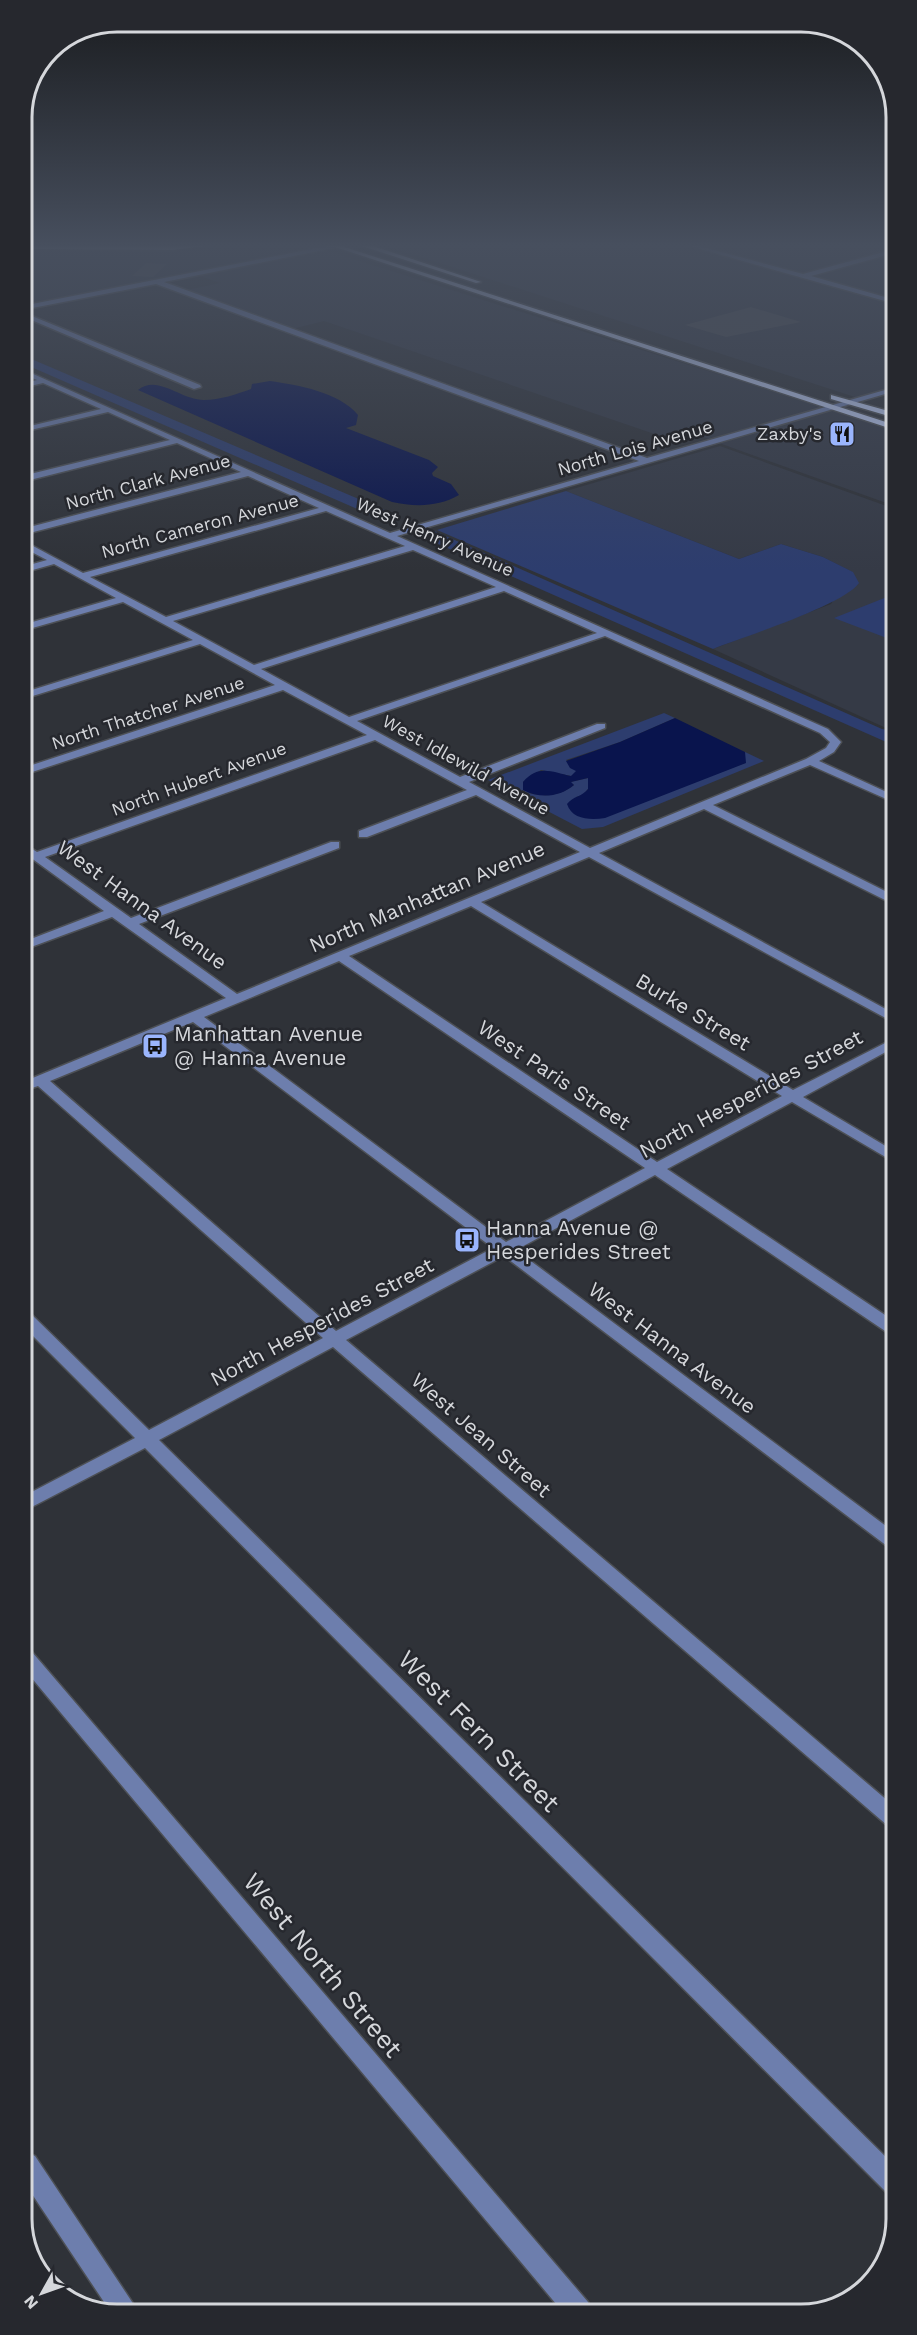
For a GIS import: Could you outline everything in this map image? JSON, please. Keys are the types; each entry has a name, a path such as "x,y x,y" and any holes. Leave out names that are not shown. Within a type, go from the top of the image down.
{"main road":[{"path":"661,352 886,425"},
{"path":"821,393 886,414"}],"street":[{"path":"113,352 197,387"},
{"path":"349,352 647,461"},
{"name":"West Henry Avenue","path":"32,376 824,731 831,738"},
{"path":"32,384 44,381"},
{"name":"North Lois Avenue","path":"388,536 886,392"},
{"path":"32,428 108,410"},
{"path":"32,476 177,441"},
{"name":"North Clark Avenue","path":"32,529 248,473"},
{"name":"North Cameron Avenue","path":"82,576 327,508"},
{"path":"164,621 412,547"},
{"name":"West Idlewild Avenue","path":"32,548 886,1014"},
{"path":"32,567 55,561"},
{"name":"North Thatcher Avenue","path":"252,669 504,588"},
{"path":"32,625 124,599"},
{"path":"348,722 605,633"},
{"path":"32,693 201,641"},
{"name":"North Thatcher Avenue","path":"32,769 284,686"},
{"path":"459,782 601,726"},
{"name":"North Hubert Avenue","path":"36,856 375,736"},
{"name":"North Manhattan Avenue","path":"32,1084 810,760 830,750 836,742 831,738"},
{"path":"810,760 886,796"},
{"path":"363,834 476,791"},
{"path":"704,805 886,896"},
{"path":"129,923 335,845"},
{"name":"West Hanna Avenue","path":"32,853 236,999"},
{"name":"Burke Street","path":"471,901 886,1153"},
{"path":"32,943 113,912"},
{"name":"West Paris Street","path":"340,956 886,1324"},
{"name":"West Hanna Avenue","path":"194,1017 886,1535"},
{"name":"North Hesperides Street","path":"32,1500 886,1046"},
{"name":"West Jean Street","path":"32,1084 334,1339 886,1812"},
{"name":"West Fern Street","path":"32,1325 886,2174"},
{"name":"West North Street","path":"32,1665 573,2304"},
{"path":"32,2173 120,2303"}],"shaded area":[{"path":"415,352 647,352 824,408 712,440 694,434 672,440"},
{"path":"715,352 886,352 886,390 858,398"},
{"path":"32,359 396,515 388,520 378,518 32,367"},
{"path":"270,381 305,387 329,395 350,407 358,415 356,425 346,428 429,460 438,467 432,473 433,476 451,484 459,495 443,502 426,505 392,502 138,390 146,386 161,386 195,399 210,400 251,389 252,384"},
{"path":"831,410 886,428 886,503 719,443"},
{"path":"720,446 886,506 886,728 713,649 831,604 852,572 823,557 781,544 739,559 566,491"},
{"path":"566,491 739,559 781,544 823,557 853,572 859,583 850,592 834,601 713,649 437,530"},
{"path":"432,530 886,730 886,742 418,535"},
{"path":"886,597 886,638 834,618"},
{"path":"664,713 675,718 620,742 566,760 577,771 575,775 541,770 523,782 529,793 547,795 568,789 574,785 570,782 588,778 588,789 583,795 576,797 651,798 745,763 745,752 764,761 603,827 582,829 488,780"},
{"path":"675,718 745,752 746,763 605,818 583,818 569,809 567,804 588,789 588,778 571,782 574,785 556,794 543,796 523,790 523,782 534,773 551,771 571,776 576,771 570,768 566,761 620,742"}],"place":[{"name":"Zaxby's","path":"842,434"},
{"name":"Manhattan Avenue @ Hanna Avenue","path":"155,1046"},
{"name":"Hanna Avenue @ Hesperides Street","path":"467,1240"}]}
